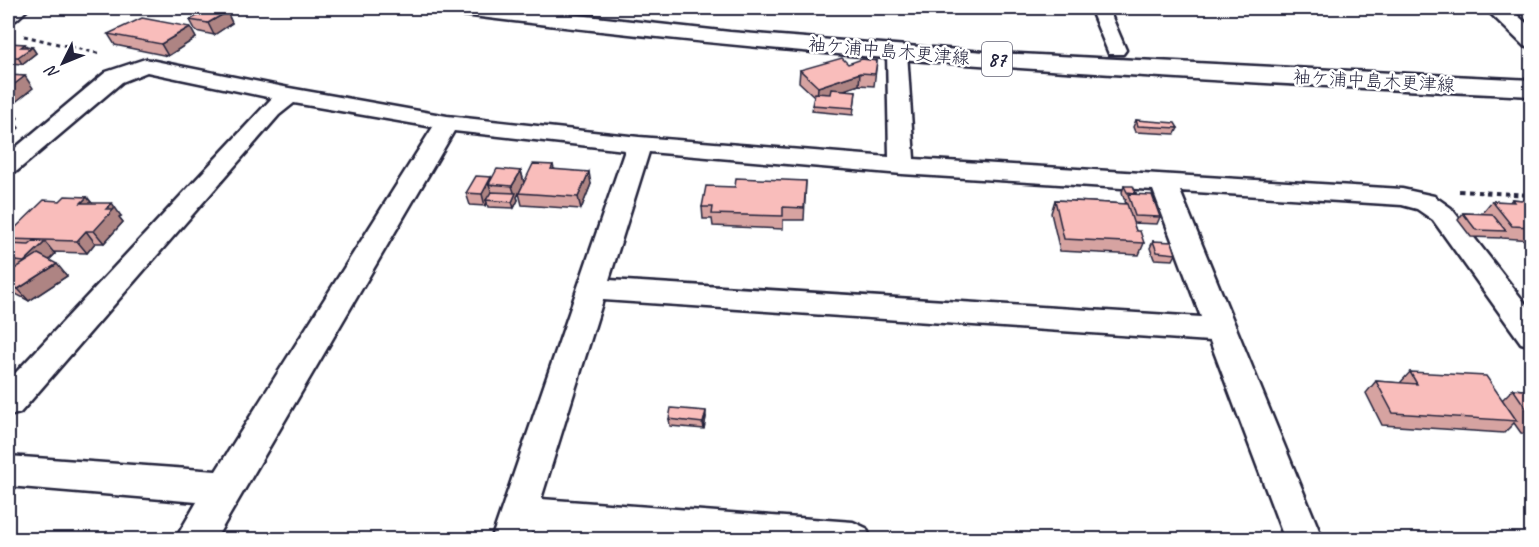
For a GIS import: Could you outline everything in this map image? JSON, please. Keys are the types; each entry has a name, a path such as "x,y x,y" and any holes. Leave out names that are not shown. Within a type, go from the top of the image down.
{"main road":[{"path":"8,15 18,8"},
{"name":"袖ケ浦中島木更津線","path":"464,8 686,34 897,52 1269,77 1532,88"},
{"name":"袖ケ浦中島木更津線","path":"590,8 922,37 1116,50 1532,70"},
{"path":"1496,8 1532,41"}],"street":[{"path":"1099,8 1116,50"},
{"path":"897,52 902,166"},
{"path":"8,166 114,77 146,65 289,95 447,123 639,144 902,166 1401,197 1425,202 1442,214 1532,335"},
{"path":"8,404 271,110 289,95"},
{"path":"194,540 447,123"},
{"path":"639,144 514,527 853,540"},
{"path":"1164,184 1304,540"},
{"path":"593,289 1222,330"},
{"path":"8,471 226,488"}],"path":[{"path":"19,35 146,65"},
{"path":"1425,202 1448,190 1532,195"}],"building":[{"path":"209,9 227,12 208,23 190,20"},
{"path":"142,18 190,27 161,44 108,34"},
{"path":"8,43 25,44 21,47 32,47 18,57 8,57"},
{"path":"842,58 848,64 862,59 877,61 875,74 860,73 818,87 800,70"},
{"path":"8,75 25,76 8,89"},
{"path":"831,89 856,91 854,108 812,105 815,93 830,94"},
{"path":"1136,120 1175,123 1178,128 1138,126"},
{"path":"533,164 553,165 551,169 589,172 578,197 519,193"},
{"path":"497,169 521,171 512,186 489,184"},
{"path":"476,176 491,177 482,194 466,193"},
{"path":"736,178 806,181 804,208 783,207 783,216 712,214 713,207 702,207 706,186 735,187"},
{"path":"1124,186 1133,186 1136,193 1127,192"},
{"path":"491,192 516,193 512,202 486,200"},
{"path":"1128,194 1152,195 1160,217 1135,216"},
{"path":"65,196 87,197 81,203 112,203 106,209 114,209 94,231 86,231 77,241 8,239 8,235 44,200 60,201"},
{"path":"1512,199 1532,201 1532,227 1512,226 1492,201 1514,202"},
{"path":"1055,200 1127,204 1136,231 1140,231 1144,243 1064,239"},
{"path":"1463,213 1492,214 1506,231 1476,230"},
{"path":"34,241 45,242 24,262 8,260 8,244 29,245"},
{"path":"1153,241 1172,242 1176,254 1157,252"},
{"path":"38,254 57,264 18,289 8,283 8,273"},
{"path":"1410,372 1486,376 1517,421 1393,413 1376,381 1417,384"},
{"path":"1513,389 1532,391 1532,417"},
{"path":"671,408 706,411 703,423 669,419"}]}
